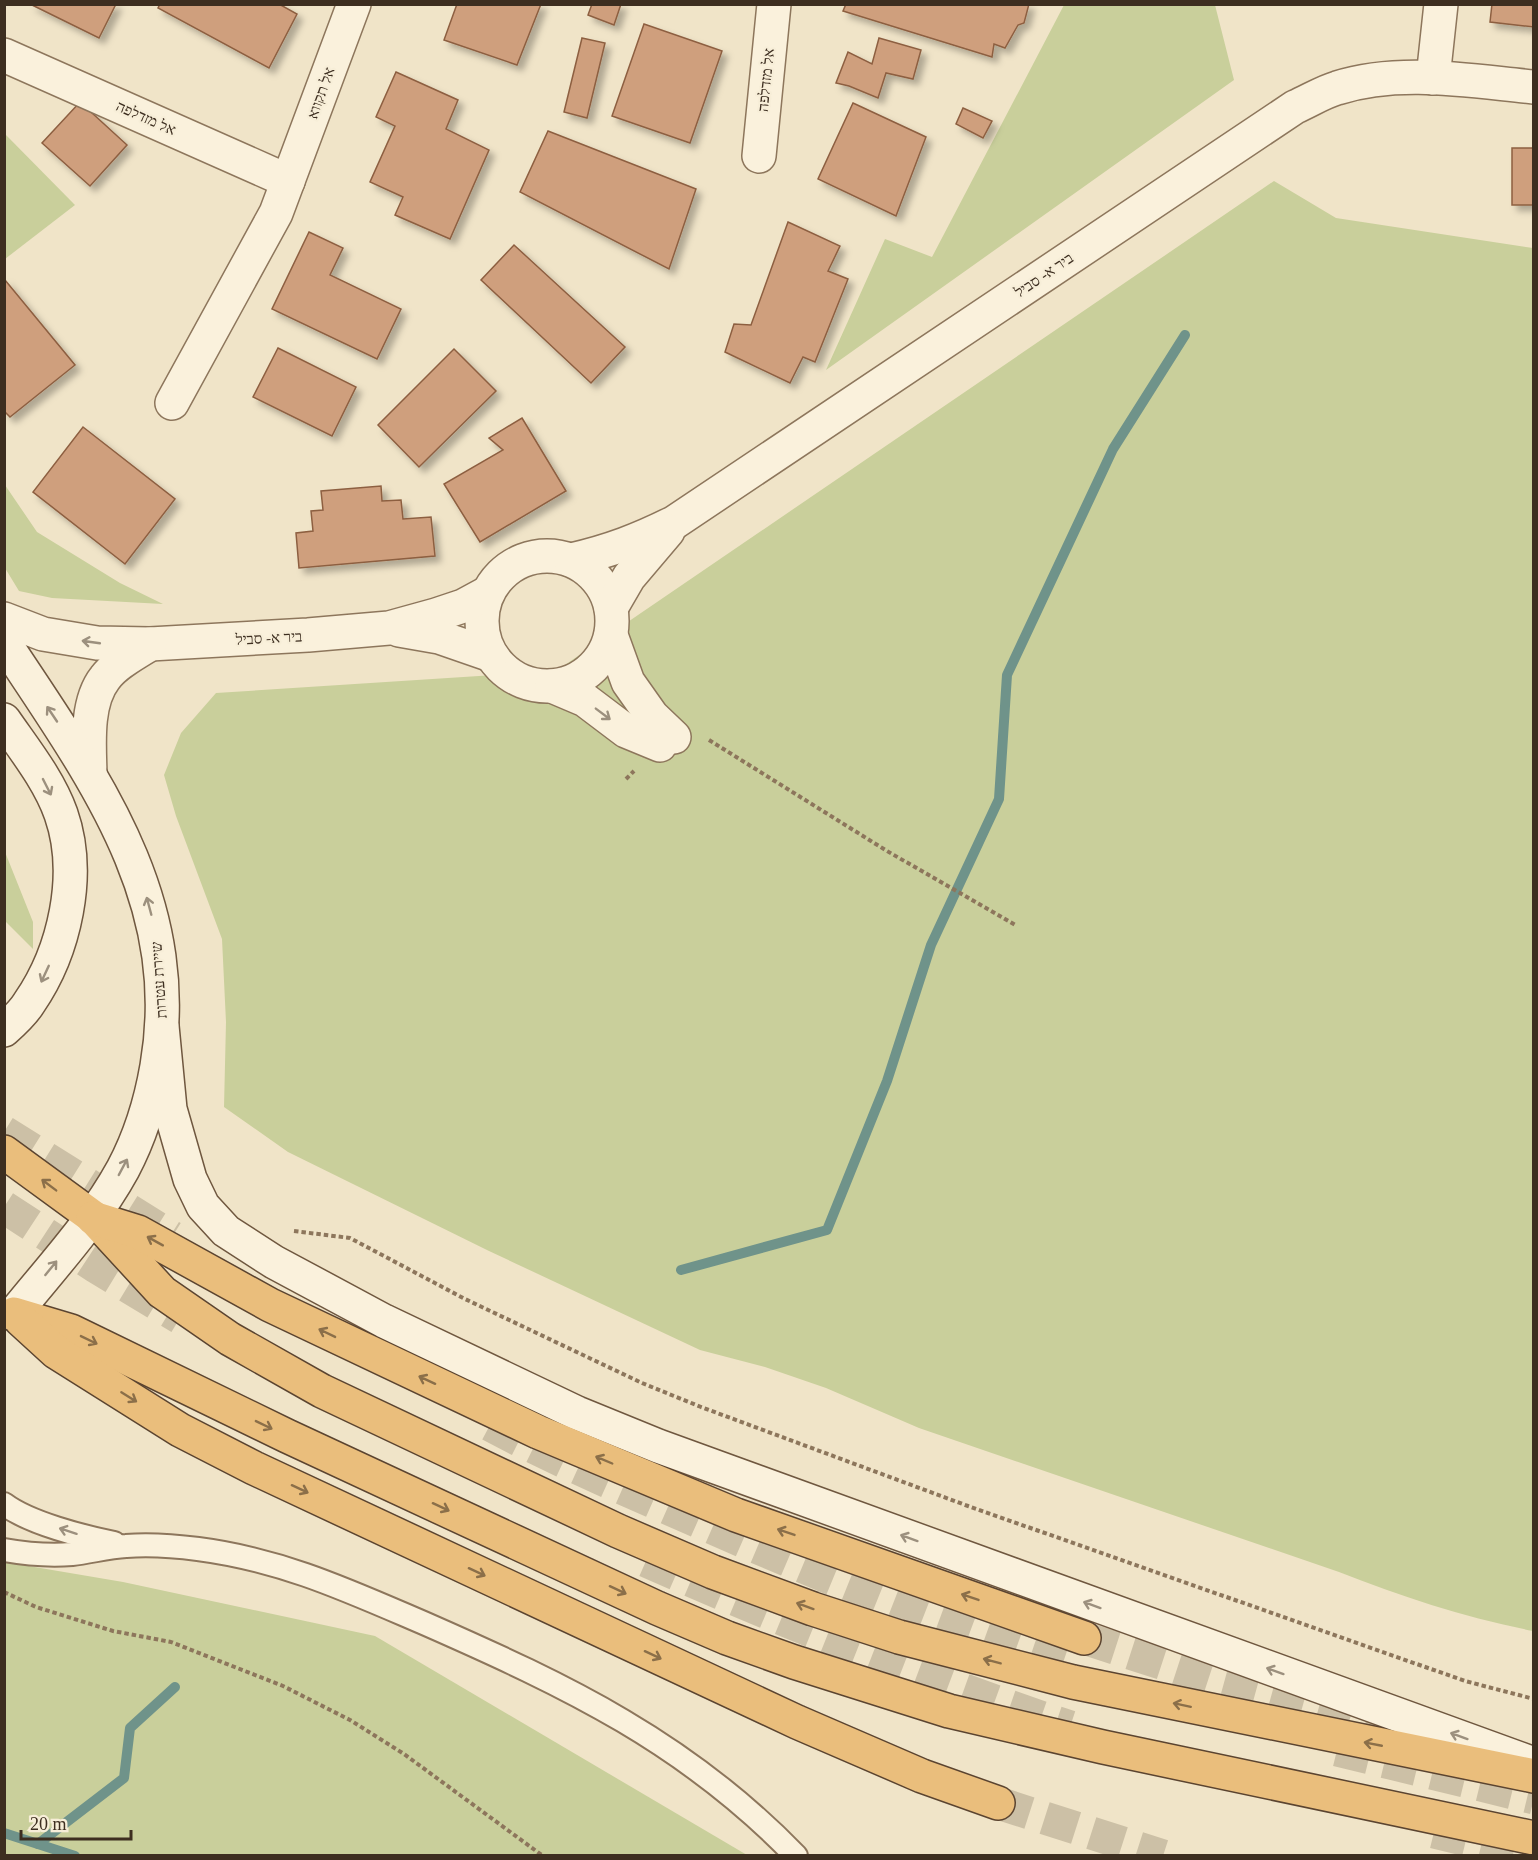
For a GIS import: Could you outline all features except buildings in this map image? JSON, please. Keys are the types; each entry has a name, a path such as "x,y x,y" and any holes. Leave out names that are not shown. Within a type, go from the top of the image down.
{"highway":[{"path":"4,1152 93,1218 162,1293 230,1339 322,1391 588,1517 713,1572 813,1609 899,1637 1073,1682 1533,1776"},
{"path":"93,1218 138,1232 270,1305 537,1432 736,1515 1084,1638"},
{"path":"8,1316 71,1331 298,1441 657,1608 727,1638 794,1662 949,1711 1103,1747 1533,1838"},
{"path":"8,1316 56,1352 180,1430 254,1468 797,1722 922,1776 998,1803"},
{"path":"1362,1802 1502,1856"}],"street":[{"name":"אל תקווא","path":"172,403 276,213 354,4"},
{"name":"אל מזדלפה","path":"759,156 774,4"},
{"path":"1433,78 1441,4"},
{"name":"אל מזדלפה","path":"4,56 288,181"},
{"name":"ביר א- סביל","path":"571,560 605,552 636,541 675,522 1295,107 1337,88 1380,79 1433,78 1533,87"},
{"name":"ביר א- סביל","path":"611,621 629,577 675,522"},
{"path":"538,556 555,556 571,560 589,571 603,588 628,682 667,741 626,731 585,700 552,686 518,679 503,669 484,640 482,624 482,609 487,593 496,579 508,568 522,560 538,556"},
{"name":"ביר א- סביל","path":"4,620 43,634 97,644 150,644 389,628 463,606 487,593"},
{"path":"552,686 579,678 590,670 606,648 611,621"},
{"name":"ביר א- סביל","path":"389,628 439,637 492,655"},
{"name":"שיירת עטרות","path":"4,642 90,773 114,816 134,860 159,949 163,994 162,1026 153,1089 138,1137 123,1169 93,1218 8,1316"},
{"name":"ביר א- סביל","path":"90,773 88,730 93,704 104,678 120,663 150,644"},
{"path":"4,720 43,778 60,813 67,838 70,869 66,906 58,941 46,975 29,1004 4,1030"},
{"path":"162,1026 170,1109 190,1179 203,1206 226,1231 284,1268 384,1321 494,1374 577,1413 658,1446 1533,1764"}],"lane":[{"path":"4,1504 36,1520 124,1546"},
{"path":"4,1550 45,1555 74,1554 124,1546 198,1549 244,1557 327,1581 513,1663 605,1709 690,1763 745,1806 796,1856"}],"path":[{"path":"626,779 667,741 697,732 887,851 1017,926"},
{"path":"283,1229 350,1238 465,1299 592,1360 642,1383 763,1431 1436,1671 1533,1699"},
{"path":"4,1592 36,1607 113,1631 171,1642 283,1686 350,1720 404,1754 543,1856"}],"green space":[{"path":"1064,5 1215,5 1234,80 826,370 885,239 932,257"},
{"path":"5,134 75,205 5,259"},
{"path":"1274,181 1336,218 1533,248 1533,1631 1459,1613 1387,1590 919,1428 826,1388 765,1367 700,1350 489,1251 288,1152 224,1107 226,1022 222,939 176,816 164,775 181,733 216,693 556,671"},
{"path":"5,485 37,532 120,583 163,604 52,598 19,591 5,568"},
{"path":"5,852 33,922 33,949 5,921"},
{"path":"5,1562 123,1582 375,1636 747,1855 5,1855"}],"waterway":[{"path":"681,1270 827,1230 887,1081 931,945 999,799 1007,675 1113,449 1185,335"},
{"path":"4,1833 38,1844 124,1778 130,1728 175,1687"},
{"path":"38,1844 75,1856"}],"tunnel":[{"path":"4,1132 172,1237"},
{"path":"4,1207 180,1318"},
{"path":"490,1425 590,1474 786,1560 928,1617 1073,1669"},
{"path":"646,1561 856,1649 1070,1727"},
{"path":"1084,1638 1222,1683 1432,1741"},
{"path":"1337,1750 1534,1798"},
{"path":"998,1803 1163,1856"},
{"path":"1434,1832 1534,1855"}]}
